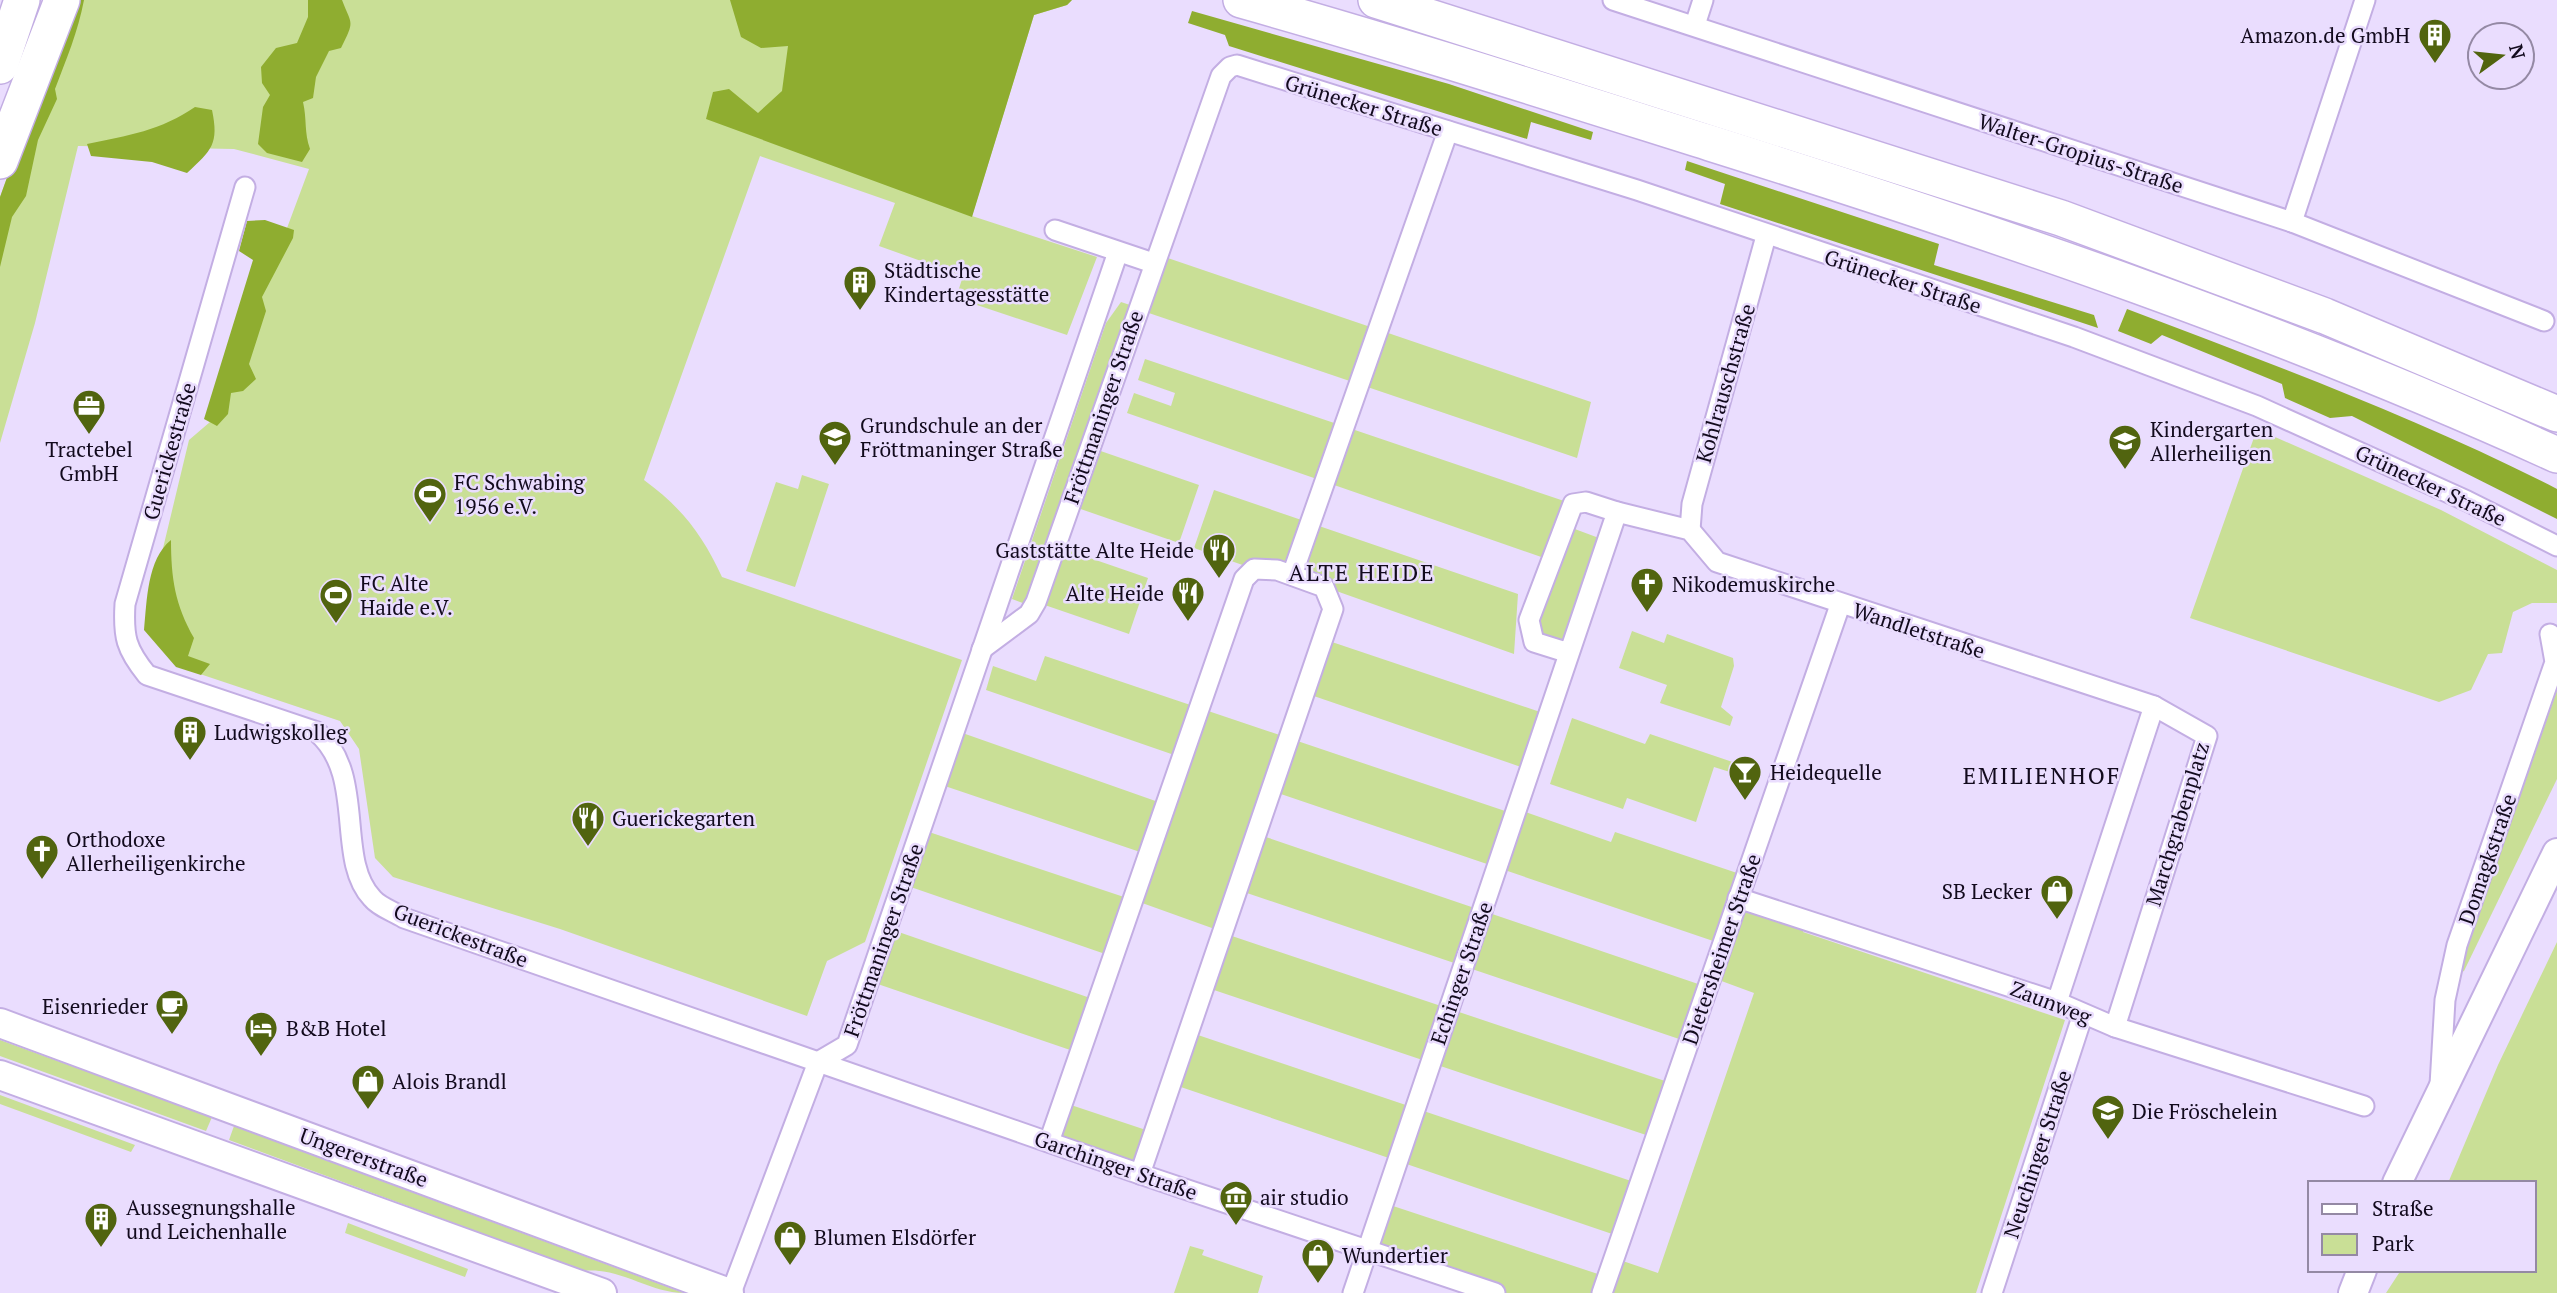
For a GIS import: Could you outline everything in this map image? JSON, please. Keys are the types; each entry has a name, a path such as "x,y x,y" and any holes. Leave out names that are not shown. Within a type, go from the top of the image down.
{"highway":[{"path":"0,66 22,0"},
{"path":"0,108 40,0"},
{"path":"0,161 62,0"},
{"path":"1241,0 1430,55 1853,188 2146,287 2315,352 2557,455"},
{"path":"1376,0 2061,218 2325,316 2557,414"}],"main road":[{"name":"Domagkstraße","path":"2398,1181 2557,853"},
{"name":"Ungererstraße","path":"0,1023 730,1293"},
{"path":"0,1075 601,1293"},
{"path":"2353,1293 2361,1272"}],"street":[{"name":"Walter-Gropius-Straße","path":"1613,0 2292,222 2544,321"},
{"path":"1695,25 1703,0"},
{"path":"2292,222 2365,0"},
{"name":"Grünecker Straße","path":"1230,67 1237,65 1637,190 1766,236 2074,337 2210,388 2455,495 2557,546"},
{"name":"Fröttmaninger Straße","path":"982,649 1029,614 1036,601 1220,76 1230,67"},
{"path":"1292,575 1448,131"},
{"name":"Guerickestraße","path":"245,187 125,604 123,629 129,653 148,675 317,732 332,745 341,766 358,873 372,899 404,918 818,1062"},
{"path":"1055,230 1153,263"},
{"name":"Kohlrauschstraße","path":"1690,530 1692,504 1766,236"},
{"name":"Fröttmaninger Straße","path":"818,1062 847,1045 1118,252"},
{"path":"1569,653 1534,642 1529,620 1573,504 1586,502 1690,530"},
{"name":"Echinger Straße","path":"1353,1293 1617,512"},
{"name":"Wandletstraße","path":"1690,530 1717,562 2154,706"},
{"path":"1049,1142 1244,579 1254,569 1277,570 1292,575 1324,587 1334,609 1140,1174"},
{"name":"Dietersheimer Straße","path":"1602,1293 1840,604"},
{"name":"Domagkstraße","path":"2440,1090 2445,1000 2457,945 2555,662 2550,634"},
{"path":"2057,1002 2154,706"},
{"name":"Marchgrabenplatz","path":"2115,1027 2207,736 2154,706"},
{"name":"Zaunweg","path":"1738,898 2057,1002 2115,1027 2364,1106"},
{"name":"Neuchinger Straße","path":"1992,1293 2083,1014"},
{"path":"730,1293 818,1062"},
{"name":"Garchinger Straße","path":"818,1062 1494,1293"}],"green space":[{"name":"FC Schwabing 1956 e.V.","path":"71,0 1072,0 1067,5 1034,15 972,216 1097,257 1067,335 956,298 963,276 879,246 895,203 760,156 644,480 690,523 722,577 962,660 865,942 827,961 807,1016 560,929 393,877 375,858 359,749 340,721 179,667 146,619 189,440 217,416 309,169 234,149 78,146 35,323 0,443 0,197"},
{"path":"71,0 84,0 55,89 57,99 38,140 26,196 12,217 0,267 0,197"},
{"path":"308,0 342,0 351,23 341,48 329,51 316,77 313,98 303,102 310,149 302,162 267,153 258,144 263,107 270,95 262,83 261,67 276,48 297,43 308,17"},
{"path":"730,0 1072,0 1067,5 1034,15 972,217 706,119 713,92 729,89 758,113 782,91 788,46 761,48 741,37"},
{"path":"1192,11 1449,84 1593,132 1591,140 1531,122 1527,139 1229,46 1225,35 1188,23"},
{"path":"195,107 212,110 215,131 208,152 187,173 152,162 91,156 87,144 157,127"},
{"path":"1687,161 1939,244 1934,265 2094,315 2098,328 1720,204 1725,184 1685,170"},
{"path":"265,220 294,230 293,238 262,297 266,311 249,364 256,379 243,391 231,393 228,414 217,426 204,419 253,260 239,251 247,221"},
{"path":"1156,254 1591,402 1577,458 1137,309"},
{"path":"1121,302 1130,305 1128,314 1028,605 1012,599 1106,323"},
{"path":"2127,309 2399,415 2505,463 2557,489 2557,519 2352,416 2330,418 2285,398 2282,384 2162,335 2151,344 2118,331"},
{"path":"1145,359 1573,504 1564,525 1607,541 1569,653 1534,642 1550,560 1127,413 1134,393 1171,406 1175,393 1138,380"},
{"path":"2257,429 2441,510 2557,570 2557,603 2532,603 2513,612 2502,653 2488,654 2471,690 2439,702 2190,618"},
{"path":"1089,447 1199,485 1179,543 1069,505"},
{"path":"802,475 829,484 795,587 746,571 776,482 798,489"},
{"path":"1214,490 1518,594 1514,654 1277,570 1254,569 1194,548"},
{"path":"171,540 175,591 182,614 194,638 188,656 210,664 201,675 176,667 144,630 153,569 163,548"},
{"path":"1055,546 1148,578 1129,634 1036,602"},
{"path":"1632,631 1664,643 1667,634 1733,658 1734,666 1721,707 1733,717 1730,726 1660,703 1667,685 1619,668"},
{"path":"1323,639 1549,715 1530,770 1305,693"},
{"path":"1045,656 1514,814 1517,809 1611,842 1615,832 1746,876 1739,898 1806,920 1803,932 2065,1020 1976,1293 1495,1293 1367,1250 1384,1203 1607,1277 1614,1258 1658,1273 1754,993 1716,979 1722,944 1272,791 1257,834 1707,987 1688,1042 1238,890 1223,933 1674,1084 1655,1138 1205,987 1223,932 1131,899 1111,956 902,884 920,829 1130,899 1146,854 936,783 954,730 1164,804 1180,757 986,690 993,666 1036,681"},
{"path":"2557,690 2557,779 2464,971 2458,974"},
{"path":"1572,718 1645,744 1650,734 1762,772 1758,781 1714,767 1696,822 1627,798 1623,809 1550,784"},
{"path":"887,928 1096,1000 1079,1053 869,981"},
{"path":"2557,942 2557,1293 2386,1293 2400,1272 2536,1272 2536,1181 2449,1181 2498,1065"},
{"path":"1189,1032 1640,1184 1621,1237 1172,1084"},
{"path":"0,1040 212,1117 206,1131 0,1056"},
{"path":"0,1095 135,1145 131,1152 0,1104"},
{"path":"1062,1102 1155,1133 1140,1174 1049,1142"},
{"path":"234,1126 684,1293 659,1289 610,1273 584,1271 229,1140"},
{"path":"348,1223 468,1269 465,1277 345,1233"},
{"path":"1190,1246 1204,1250 1202,1255 1263,1276 1258,1293 1174,1293"}],"place":[{"name":"Amazon.de GmbH","path":"2435,65"},
{"name":"Städtische Kindertagesstätte","path":"860,312"},
{"name":"Tractebel GmbH","path":"89,436"},
{"name":"Grundschule an der Fröttmaninger Straße","path":"835,467"},
{"name":"Kindergarten Allerheiligen","path":"2125,471"},
{"name":"FC Schwabing 1956 e.V.","path":"430,524"},
{"name":"Gaststätte Alte Heide","path":"1219,580"},
{"name":"Nikodemuskirche","path":"1647,614"},
{"name":"Alte Heide","path":"1188,623"},
{"name":"FC Alte Haide e.V.","path":"336,625"},
{"name":"Ludwigskolleg","path":"190,762"},
{"name":"Heidequelle","path":"1745,802"},
{"name":"Guerickegarten","path":"588,848"},
{"name":"Orthodoxe Allerheiligenkirche","path":"42,881"},
{"name":"SB Lecker","path":"2057,921"},
{"name":"Eisenrieder","path":"172,1036"},
{"name":"B&B Hotel","path":"261,1058"},
{"name":"Alois Brandl","path":"368,1111"},
{"name":"Die Fröschelein","path":"2108,1141"},
{"name":"air studio","path":"1236,1227"},
{"name":"Aussegnungshalle und Leichenhalle","path":"101,1249"},
{"name":"Blumen Elsdörfer","path":"790,1267"},
{"name":"Wundertier","path":"1318,1285"}],"district":[{"name":"ALTE HEIDE","path":"1362,572"},
{"name":"EMILIENHOF","path":"2042,775"}]}
